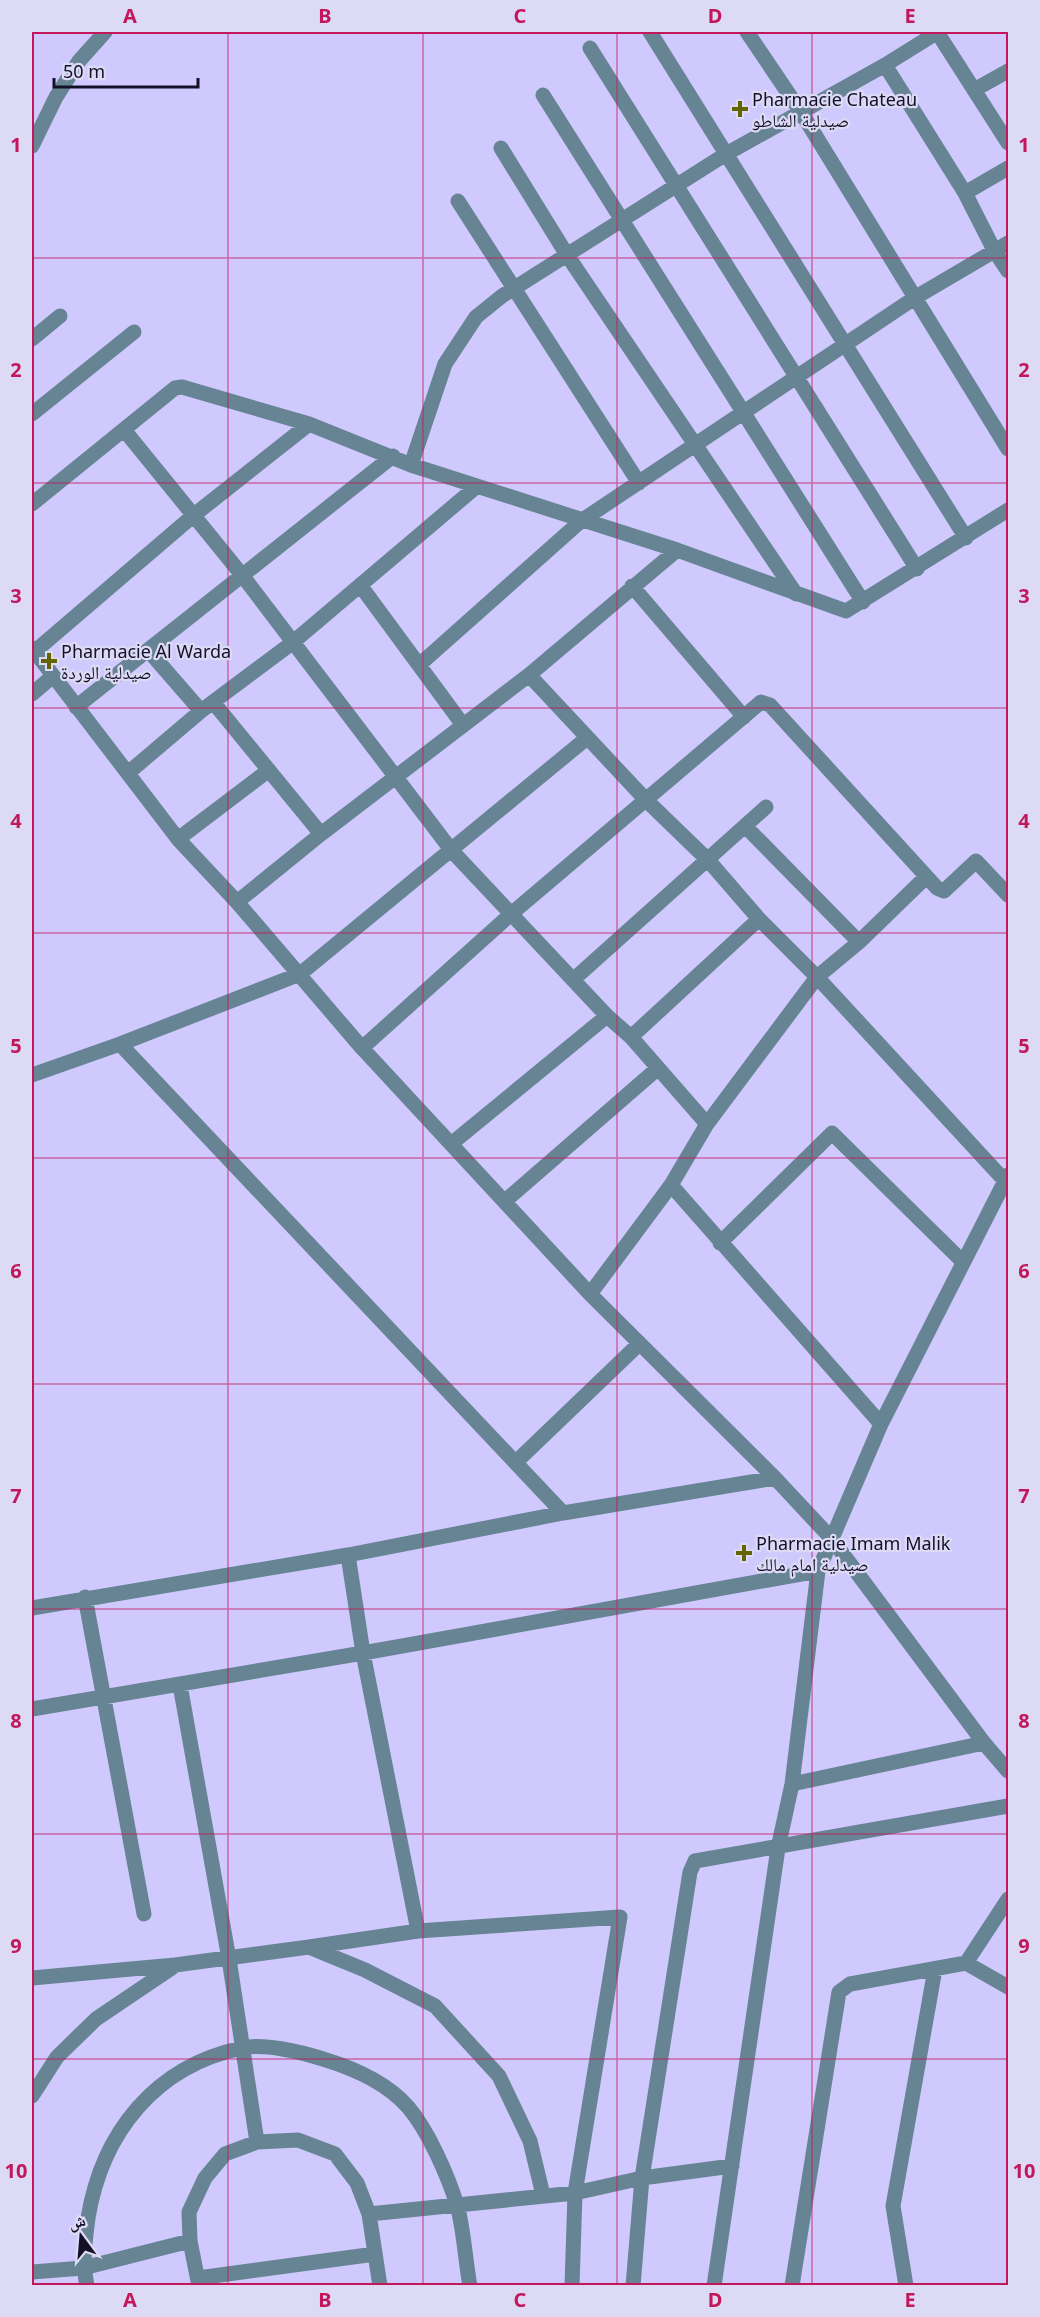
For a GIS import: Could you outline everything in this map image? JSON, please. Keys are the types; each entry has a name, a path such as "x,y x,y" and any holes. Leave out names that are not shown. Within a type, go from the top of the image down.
{"street":[{"path":"32,146 56,97 80,61 105,32"},
{"path":"650,32 966,538"},
{"path":"747,32 801,112 1008,448"},
{"path":"411,465 445,364 476,317 514,289 726,154 885,65 937,32 1008,143"},
{"path":"590,48 917,569"},
{"path":"885,65 964,193 1008,272"},
{"path":"974,90 1008,71"},
{"path":"543,95 863,602"},
{"path":"501,148 567,255 796,594"},
{"path":"964,193 1008,168"},
{"path":"458,201 639,483"},
{"path":"419,665 581,521 696,446 844,343 1008,243"},
{"path":"32,339 60,316"},
{"path":"32,414 134,332"},
{"path":"32,504 125,431 175,388 182,387 309,424 411,465 677,550 846,611 917,569 1008,510"},
{"path":"309,424 194,515 33,650 178,839 237,902 363,1048 590,1294 775,1478 831,1538 984,1743 1008,1771"},
{"path":"125,431 242,575 394,778 452,851 607,1016 631,1037 707,1124"},
{"path":"76,706 393,456"},
{"path":"128,773 207,707 292,643 476,487"},
{"path":"237,902 321,834 529,675 632,585 677,550"},
{"path":"360,585 464,725"},
{"path":"632,585 744,717"},
{"path":"148,650 269,770 321,834"},
{"path":"529,675 646,800 708,860 759,919 1007,1178 881,1424 818,1571 792,1784 778,1848 714,2286"},
{"path":"32,694 53,676"},
{"path":"363,1048 511,914 761,702 770,705 937,888 944,891 976,861 1008,895"},
{"path":"32,1075 120,1044 300,974 587,738"},
{"path":"178,839 269,770"},
{"path":"574,979 766,807"},
{"path":"745,826 859,942"},
{"path":"590,1294 671,1185 707,1124 817,977 859,942 926,877"},
{"path":"631,1037 759,919"},
{"path":"451,1144 607,1016"},
{"path":"120,1044 563,1513"},
{"path":"505,1201 657,1069"},
{"path":"720,1243 832,1133 963,1262"},
{"path":"671,1185 881,1424"},
{"path":"516,1462 639,1344"},
{"path":"32,1608 85,1597 348,1555 563,1513 775,1478"},
{"path":"348,1555 363,1653 418,1931"},
{"path":"32,1708 180,1685 818,1571"},
{"path":"85,1597 144,1914"},
{"path":"180,1685 244,2047 257,2142"},
{"path":"792,1784 984,1743"},
{"path":"633,2286 642,2178 691,1866 700,1859 778,1848 1008,1806"},
{"path":"966,1963 1008,1899"},
{"path":"32,1978 229,1959 418,1931 620,1917 575,2193 572,2286"},
{"path":"309,1947 365,1970 435,2006 499,2076 530,2141 543,2196"},
{"path":"792,2286 839,1992 850,1984 966,1963 1008,1987"},
{"path":"32,2096 57,2057 96,2019 175,1965"},
{"path":"906,2286 893,2206 935,1969"},
{"path":"87,2286 83,2268 93,2190 104,2157 122,2126 142,2102 173,2077 201,2061 244,2047 299,2052 341,2064 388,2088 409,2108 429,2139 457,2205 470,2286"},
{"path":"375,2254 198,2282 190,2241 189,2212 205,2178 225,2154 257,2142 298,2139 335,2154 357,2183 369,2214 380,2286"},
{"path":"369,2214 575,2193 642,2178 732,2166"},
{"path":"32,2272 83,2268 190,2241"}],"place":[{"name":"Pharmacie Chateau صيدلية الشاطو","path":"740,109"},
{"name":"Pharmacie Al Warda صيدلية الوردة","path":"49,661"},
{"name":"Pharmacie Imam Malik صيدلية امام مالك","path":"744,1553"}]}
